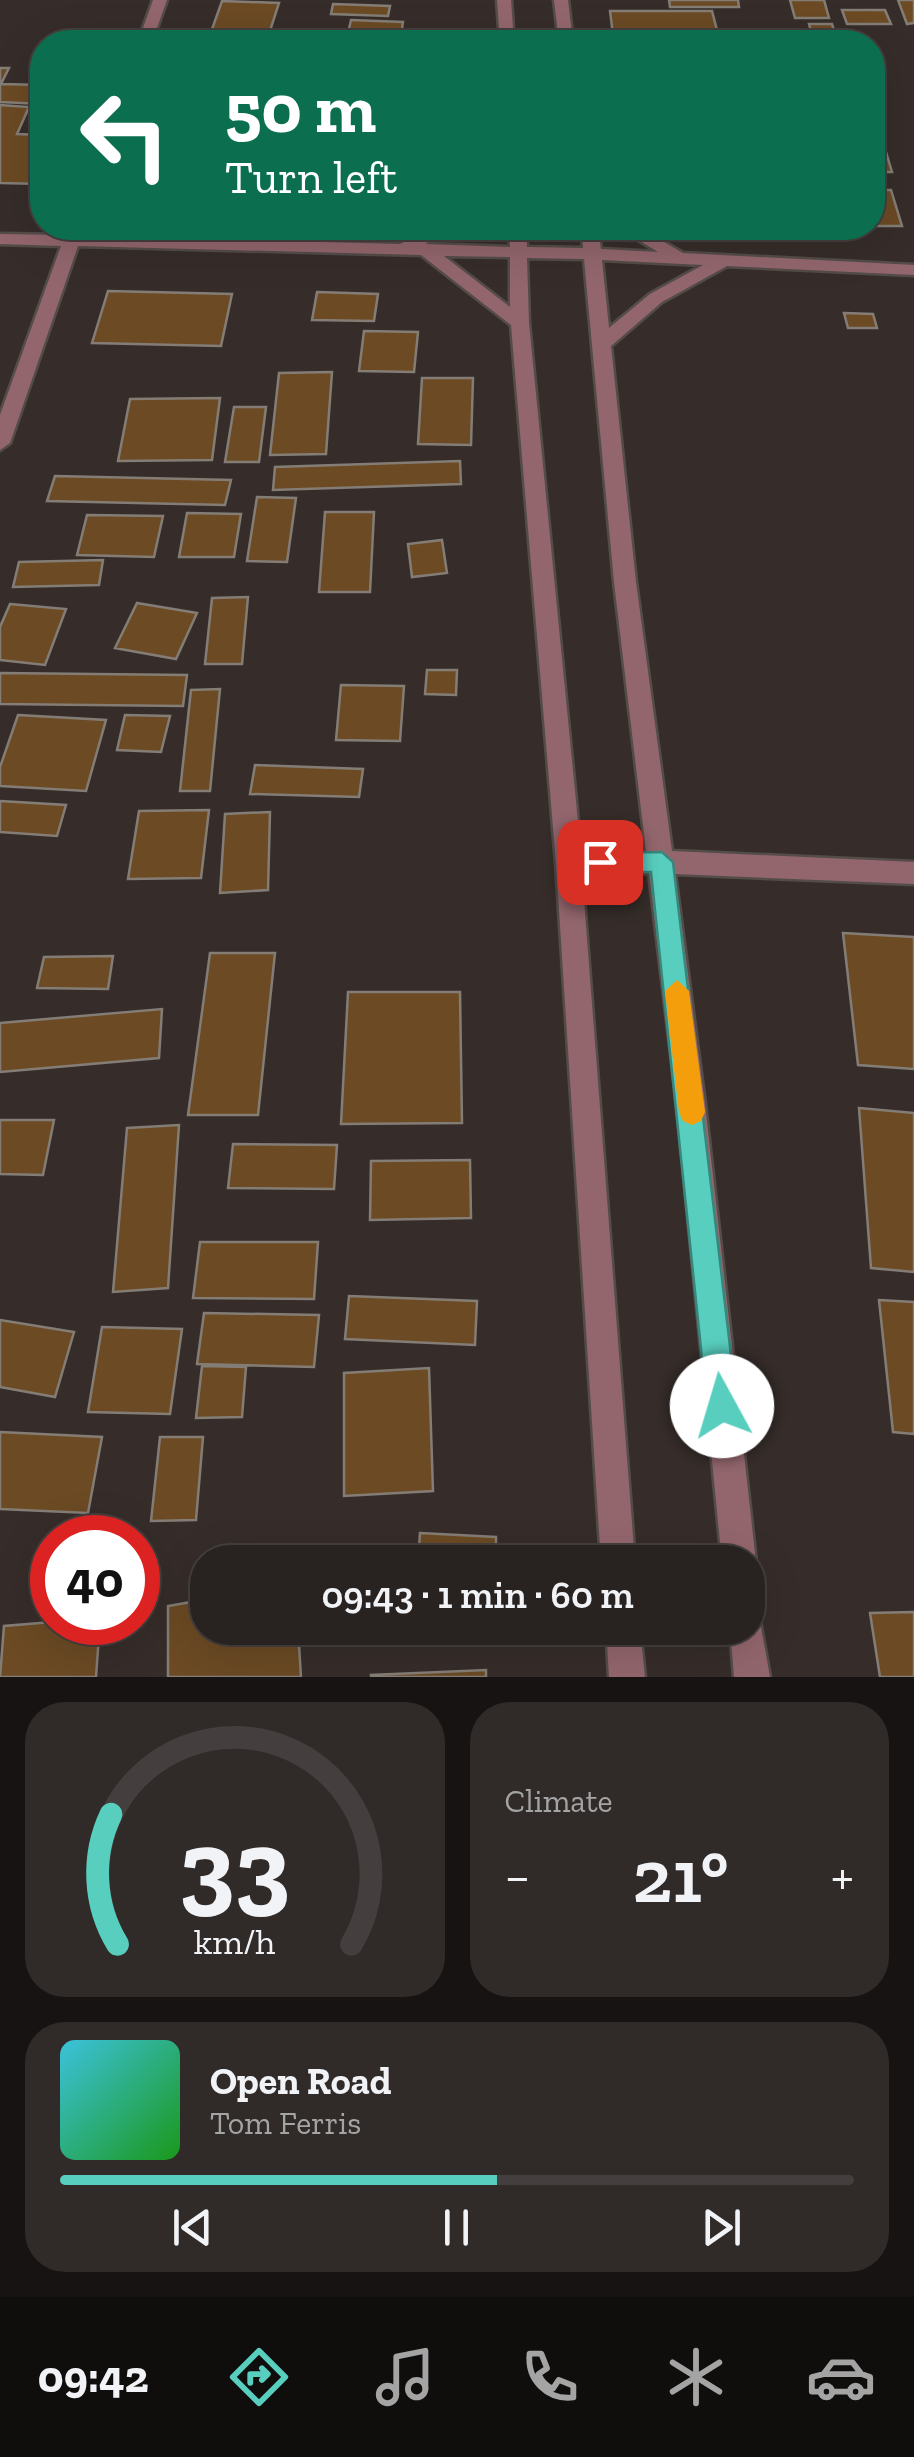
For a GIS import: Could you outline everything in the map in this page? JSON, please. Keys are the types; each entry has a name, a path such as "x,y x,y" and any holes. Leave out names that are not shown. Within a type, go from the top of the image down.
{"street":[{"path":"149,30 160,0"},
{"path":"504,0 506,30"},
{"path":"561,0 565,30"},
{"path":"0,238 30,236"},
{"path":"0,443 72,240"},
{"path":"196,240 428,251 519,240 591,240 684,258 914,270"},
{"path":"400,250 422,240"},
{"path":"519,240 520,323 568,863 617,1545"},
{"path":"591,240 624,582 662,862 737,1545"},
{"path":"650,240 684,258"},
{"path":"428,251 468,278 520,323"},
{"path":"602,344 656,298 724,260"},
{"path":"568,863 662,862 914,873"},
{"path":"624,1645 626,1677"},
{"path":"748,1645 752,1677"}],"building":[{"path":"669,0 738,0 739,7 670,7"},
{"path":"790,0 824,0 829,18 795,18"},
{"path":"898,0 914,0 914,23 907,24"},
{"path":"222,1 279,3 270,30 212,30"},
{"path":"333,4 390,6 388,16 331,14"},
{"path":"842,10 885,10 891,24 847,24"},
{"path":"610,11 712,11 717,30 612,30"},
{"path":"351,20 403,22 402,30 349,30"},
{"path":"809,24 832,24 834,30 811,30"},
{"path":"0,68 9,68 1,84 30,85 30,103 0,102"},
{"path":"0,105 29,107 17,134 30,135 30,184 0,183"},
{"path":"885,149 892,172 885,172"},
{"path":"885,190 891,190 902,226 885,226"},
{"path":"108,291 232,294 221,346 92,343"},
{"path":"317,292 378,294 374,321 312,320"},
{"path":"844,313 873,314 877,328 848,328"},
{"path":"364,331 418,332 414,372 359,371"},
{"path":"332,372 326,454 270,455 279,373"},
{"path":"422,378 473,378 471,445 418,444"},
{"path":"220,398 212,460 118,461 130,399"},
{"path":"234,407 266,407 259,462 225,462"},
{"path":"460,461 461,484 273,490 275,467"},
{"path":"55,476 231,480 225,505 47,501"},
{"path":"257,497 296,498 287,562 247,561"},
{"path":"325,512 374,512 370,592 319,592"},
{"path":"187,513 241,514 234,557 179,557"},
{"path":"87,515 163,516 154,557 77,555"},
{"path":"442,540 447,573 412,577 408,544"},
{"path":"103,560 99,585 13,587 19,562"},
{"path":"248,597 242,664 205,664 212,598"},
{"path":"137,603 197,613 176,659 115,648"},
{"path":"10,604 66,609 45,665 0,660 0,627"},
{"path":"427,670 457,670 456,695 425,694"},
{"path":"0,673 187,675 183,706 0,704"},
{"path":"341,685 404,686 400,741 336,740"},
{"path":"220,689 210,791 180,791 191,690"},
{"path":"18,715 106,720 86,791 0,786 0,767"},
{"path":"125,715 170,716 161,752 117,750"},
{"path":"255,765 363,769 359,797 250,794"},
{"path":"0,801 66,805 57,836 0,832"},
{"path":"209,810 201,878 128,879 139,811"},
{"path":"270,812 268,890 220,893 225,814"},
{"path":"843,933 914,937 914,1069 858,1065"},
{"path":"210,953 275,953 258,1115 188,1115"},
{"path":"113,956 108,989 37,988 44,957"},
{"path":"348,992 460,992 462,1123 341,1124"},
{"path":"162,1009 159,1058 0,1072 0,1023"},
{"path":"859,1108 914,1113 914,1272 871,1268"},
{"path":"0,1120 54,1120 43,1175 0,1174"},
{"path":"179,1125 168,1288 113,1292 127,1128"},
{"path":"233,1144 337,1145 334,1189 228,1188"},
{"path":"470,1160 471,1218 370,1220 371,1161"},
{"path":"200,1242 318,1242 314,1299 193,1298"},
{"path":"349,1296 477,1301 475,1345 345,1339"},
{"path":"879,1300 914,1302 914,1434 893,1432"},
{"path":"204,1313 319,1315 314,1367 197,1364"},
{"path":"0,1320 74,1332 55,1397 0,1387"},
{"path":"102,1327 182,1329 170,1414 88,1412"},
{"path":"202,1366 246,1367 242,1417 196,1418"},
{"path":"429,1368 433,1491 344,1496 344,1373"},
{"path":"0,1432 102,1437 88,1513 0,1509"},
{"path":"160,1437 203,1437 196,1520 160,1521 160,1515 152,1515"},
{"path":"420,1533 496,1537 496,1545 419,1545"},
{"path":"190,1602 190,1645 299,1645 301,1677 168,1677 168,1606"},
{"path":"914,1612 914,1677 880,1677 870,1613"},
{"path":"30,1624 30,1645 98,1645 96,1677 0,1677 4,1626"},
{"path":"486,1670 486,1677 371,1677 371,1675"}],"slow traffic":[{"path":"677,991 692,1112"}],"route":[{"path":"600,862 662,862 722,1406"}]}
